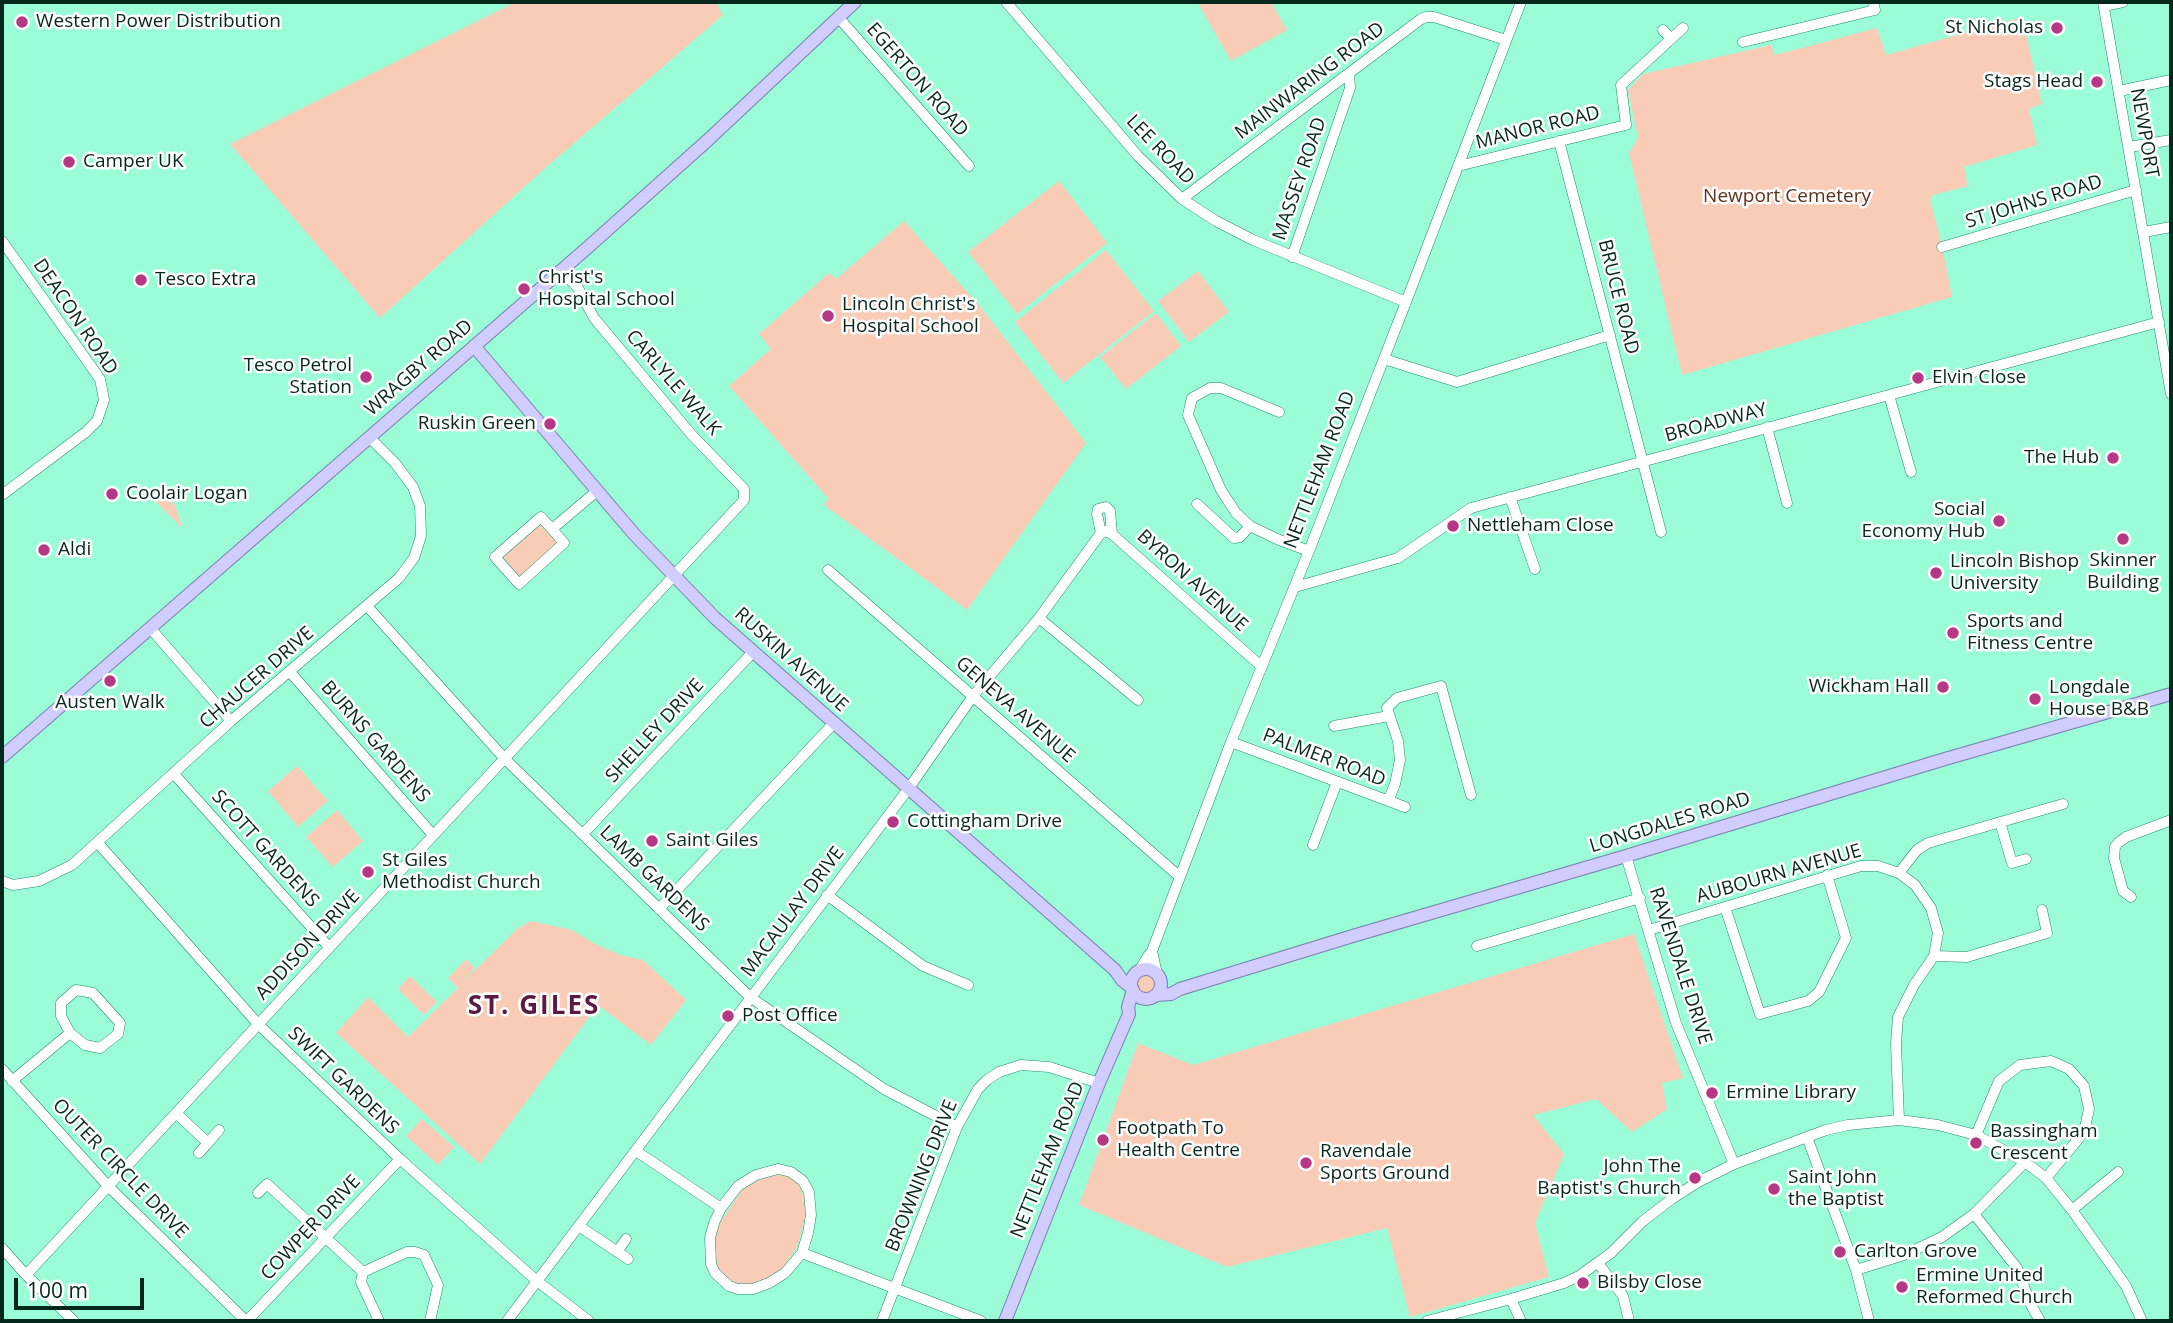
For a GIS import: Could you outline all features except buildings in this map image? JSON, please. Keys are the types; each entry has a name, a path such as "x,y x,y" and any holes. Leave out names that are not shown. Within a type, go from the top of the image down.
{"main road":[{"name":"WRAGBY ROAD","path":"2,757 698,149 855,2"},
{"name":"RUSKIN AVENUE","path":"474,346 597,491 715,618 1115,970 1132,989"},
{"name":"LONGDALES ROAD","path":"1153,997 1171,995 1180,989 1952,757 2171,694"},
{"path":"1115,970 1149,970 1180,989"},
{"path":"1138,972 1132,979 1132,989 1139,998 1153,997 1161,986 1158,976"},
{"name":"NETTLEHAM ROAD","path":"1006,1321 1099,1083 1129,1014 1132,989"},
{"name":"NETTLEHAM ROAD","path":"1129,1014 1137,1011 1153,997"}],"street":[{"name":"LEE ROAD","path":"1006,2 1138,156 1182,199 1234,231 1406,302"},
{"name":"NETTLEHAM ROAD","path":"1138,972 1152,951 1231,742 1310,551 1521,2"},
{"path":"1743,42 1875,10 1873,2"},
{"path":"2103,4 2123,2"},
{"name":"NEWPORT","path":"2103,4 2171,394"},
{"name":"MAINWARING ROAD","path":"1182,199 1426,17 1434,17 1506,40"},
{"name":"EGERTON ROAD","path":"839,18 969,166"},
{"path":"1663,30 1671,39 1683,28"},
{"name":"MANOR ROAD","path":"1458,166 1626,125 1621,85 1671,39"},
{"name":"MASSEY ROAD","path":"1292,257 1350,88 1349,72"},
{"path":"2119,91 2171,80"},
{"path":"2129,147 2171,140"},
{"name":"BRUCE ROAD","path":"1559,141 1661,532"},
{"name":"ST JOHNS ROAD","path":"1942,247 2136,190"},
{"path":"2144,232 2171,226"},
{"name":"DEACON ROAD","path":"2,241 100,379 104,400 97,421 86,432 2,495"},
{"name":"CARLYLE WALK","path":"561,270 578,288 594,318 629,360 691,434 744,489 744,500 730,516"},
{"name":"BROADWAY","path":"1295,587 1398,558 1471,508 2159,322"},
{"path":"1384,359 1457,382 1610,335"},
{"path":"1271,413 1221,388 1210,388 1192,398 1188,415 1221,490 1236,513 1250,526 1310,551"},
{"path":"1889,395 1911,472"},
{"path":"1767,428 1787,503"},
{"name":"CHAUCER DRIVE","path":"2,881 13,885 39,881 72,865 231,721 399,578 414,558 421,536 420,506 413,487 369,437"},
{"path":"552,529 597,491"},
{"path":"1510,497 1535,569"},
{"path":"1197,504 1234,538 1240,537 1250,526"},
{"name":"BYRON AVENUE","path":"1101,533 1097,514 1098,509 1106,507 1110,511 1112,534 1262,667"},
{"name":"ADDISON DRIVE","path":"26,1275 730,516"},
{"path":"541,517 552,529 564,542 519,584 495,557 541,517"},
{"path":"1101,533 1106,531 1112,534"},
{"name":"MACAULAY DRIVE","path":"507,1321 909,788 973,696 1039,618 1101,533"},
{"name":"GENEVA AVENUE","path":"828,570 1180,877"},
{"name":"LAMB GARDENS","path":"367,606 505,758 750,998 884,1089 957,1127"},
{"path":"1039,618 1138,700"},
{"path":"151,629 231,721"},
{"name":"SHELLEY DRIVE","path":"583,834 752,653"},
{"name":"BURNS GARDENS","path":"290,672 433,835"},
{"path":"1388,801 1400,760 1398,741 1387,708 1397,698 1441,686 1471,795"},
{"path":"1334,726 1389,716"},
{"path":"659,909 833,724"},
{"name":"PALMER ROAD","path":"1231,742 1405,807"},
{"name":"SCOTT GARDENS","path":"174,774 329,947"},
{"path":"1313,845 1337,782"},
{"path":"1899,1120 1896,1044 1898,1017 1914,985 1934,956 1938,933 1932,913 1919,889 1899,873 1917,850 1928,843 2063,804"},
{"path":"2131,897 2123,891 2114,858 2118,842 2138,831 2171,820"},
{"path":"2000,822 2012,863 2026,859"},
{"name":"SWIFT GARDENS","path":"97,842 258,1024 400,1159 537,1281 589,1321"},
{"name":"RAVENDALE DRIVE","path":"1626,856 1676,1023 1734,1164"},
{"name":"AUBOURN AVENUE","path":"1649,930 1865,865 1899,873"},
{"path":"1725,907 1760,1014 1808,1001 1819,992 1846,938 1827,875"},
{"path":"827,895 923,966 968,985"},
{"path":"1477,946 1640,898"},
{"path":"1934,956 1967,957 2047,933 2042,910"},
{"path":"1152,951 1158,976"},
{"path":"76,990 93,993 120,1023 118,1034 100,1048 85,1045 71,1033 61,1016 61,1003 76,990"},
{"path":"12,1081 71,1033"},
{"path":"1976,1135 1999,1081 2020,1065 2051,1061 2069,1069 2084,1086 2089,1109 2084,1132 2046,1178"},
{"name":"BROWNING DRIVE","path":"882,1321 957,1127 978,1089 987,1080 1021,1065 1049,1067 1099,1083"},
{"name":"OUTER CIRCLE DRIVE","path":"2,1069 109,1187 246,1321"},
{"path":"177,1114 208,1143"},
{"path":"1427,1321 1564,1283 1611,1254 1643,1220 1673,1198 1734,1164 1848,1125 1899,1120 1938,1125 1976,1135 2025,1162 2046,1178 2126,1286 2142,1321"},
{"path":"199,1153 219,1130"},
{"path":"1807,1137 1856,1270 1869,1321"},
{"path":"636,1151 721,1208"},
{"name":"COWPER DRIVE","path":"246,1321 400,1159"},
{"path":"1856,1270 1904,1255 1942,1237 1974,1214 2025,1162"},
{"path":"778,1170 791,1172 803,1181 809,1192 811,1215 802,1253 785,1273 769,1283 753,1289 738,1289 729,1286 715,1273 711,1264 710,1238 721,1208 738,1186 756,1175 778,1170"},
{"path":"2071,1210 2118,1172"},
{"path":"258,1193 275,1175"},
{"path":"267,1184 363,1272"},
{"path":"1974,1214 2017,1268 2040,1321"},
{"path":"579,1226 628,1259"},
{"path":"617,1252 626,1239"},
{"path":"2,1248 74,1321"},
{"path":"363,1272 407,1252 424,1255 438,1285 430,1321"},
{"path":"802,1253 981,1321"},
{"path":"1598,1263 1623,1296 1629,1321"},
{"path":"363,1272 361,1282 379,1321"},
{"path":"1511,1299 1521,1321"}],"green space":[{"path":"516,2 716,2 723,15 544,169 380,318 230,144"},
{"path":"1197,2 1271,2 1287,30 1231,61"},
{"name":"Newport Cemetery","path":"2022,17 2042,104 2029,109 2037,145 1964,167 1968,186 1933,195 1930,200 1952,297 1682,375 1629,153 1638,138 1628,90 1643,74 1771,45 1775,55 1877,28 1886,55"},
{"path":"1059,181 1107,243 1017,314 968,252"},
{"name":"Lincoln Christ's Hospital School","path":"904,221 979,305 1086,443 967,610 824,505 828,498 729,386 771,349 759,334 829,273 836,279"},
{"path":"1106,250 1154,311 1063,383 1015,322"},
{"path":"1198,271 1229,312 1189,342 1158,301"},
{"path":"1156,313 1181,346 1126,389 1100,357"},
{"path":"162,492 175,505 183,529 153,499"},
{"path":"541,517 564,543 519,584 495,557"},
{"path":"297,766 328,801 298,827 268,791"},
{"path":"337,810 363,841 333,867 306,837"},
{"path":"531,921 572,930 620,955 643,960 686,1000 651,1045 598,1005 480,1164 336,1033 368,997 408,1037 458,988 448,978 466,959 475,968 461,984 518,928"},
{"name":"Ravendale Sports Ground","path":"1634,934 1683,1078 1662,1083 1667,1109 1632,1132 1596,1099 1533,1115 1564,1154 1535,1223 1549,1277 1410,1317 1387,1228 1227,1267 1079,1205 1138,1043 1193,1065"},
{"path":"1146,975 1153,978 1156,985 1153,992 1146,995 1139,992 1136,985 1139,978"},
{"path":"410,976 437,1002 424,1015 398,989"},
{"path":"422,1119 454,1147 438,1165 406,1136"},
{"path":"780,1173 794,1179 800,1186 804,1199 806,1215 797,1247 781,1271 768,1280 753,1286 727,1279 718,1269 715,1255 715,1238 719,1224 742,1190 759,1178"}],"place":[{"name":"Western Power Distribution","path":"22,22"},
{"name":"St Nicholas","path":"2057,28"},
{"name":"Stags Head","path":"2097,82"},
{"name":"Camper UK","path":"69,162"},
{"name":"Tesco Extra","path":"141,280"},
{"name":"Christ's Hospital School","path":"524,289"},
{"name":"Lincoln Christ's Hospital School","path":"828,316"},
{"name":"Tesco Petrol Station","path":"366,377"},
{"name":"Elvin Close","path":"1918,378"},
{"name":"Ruskin Green","path":"550,424"},
{"name":"The Hub","path":"2113,458"},
{"name":"Coolair Logan","path":"112,494"},
{"name":"Social Economy Hub","path":"1999,521"},
{"name":"Nettleham Close","path":"1453,526"},
{"name":"Skinner Building","path":"2123,539"},
{"name":"Aldi","path":"44,550"},
{"name":"Lincoln Bishop University","path":"1936,573"},
{"name":"Sports and Fitness Centre","path":"1953,633"},
{"name":"Austen Walk","path":"110,681"},
{"name":"Wickham Hall","path":"1943,687"},
{"name":"Longdale House B&B","path":"2035,699"},
{"name":"Cottingham Drive","path":"893,822"},
{"name":"Saint Giles","path":"652,841"},
{"name":"St Giles Methodist Church","path":"368,872"},
{"name":"Post Office","path":"728,1016"},
{"name":"Ermine Library","path":"1712,1093"},
{"name":"Footpath To Health Centre","path":"1103,1140"},
{"name":"Bassingham Crescent","path":"1976,1143"},
{"name":"Ravendale Sports Ground","path":"1306,1163"},
{"name":"John The Baptist's Church","path":"1695,1178"},
{"name":"Saint John the Baptist","path":"1774,1189"},
{"name":"Carlton Grove","path":"1840,1252"},
{"name":"Bilsby Close","path":"1583,1283"},
{"name":"Ermine United Reformed Church","path":"1902,1287"}],"district":[{"name":"ST. GILES","path":"534,1007"}]}
